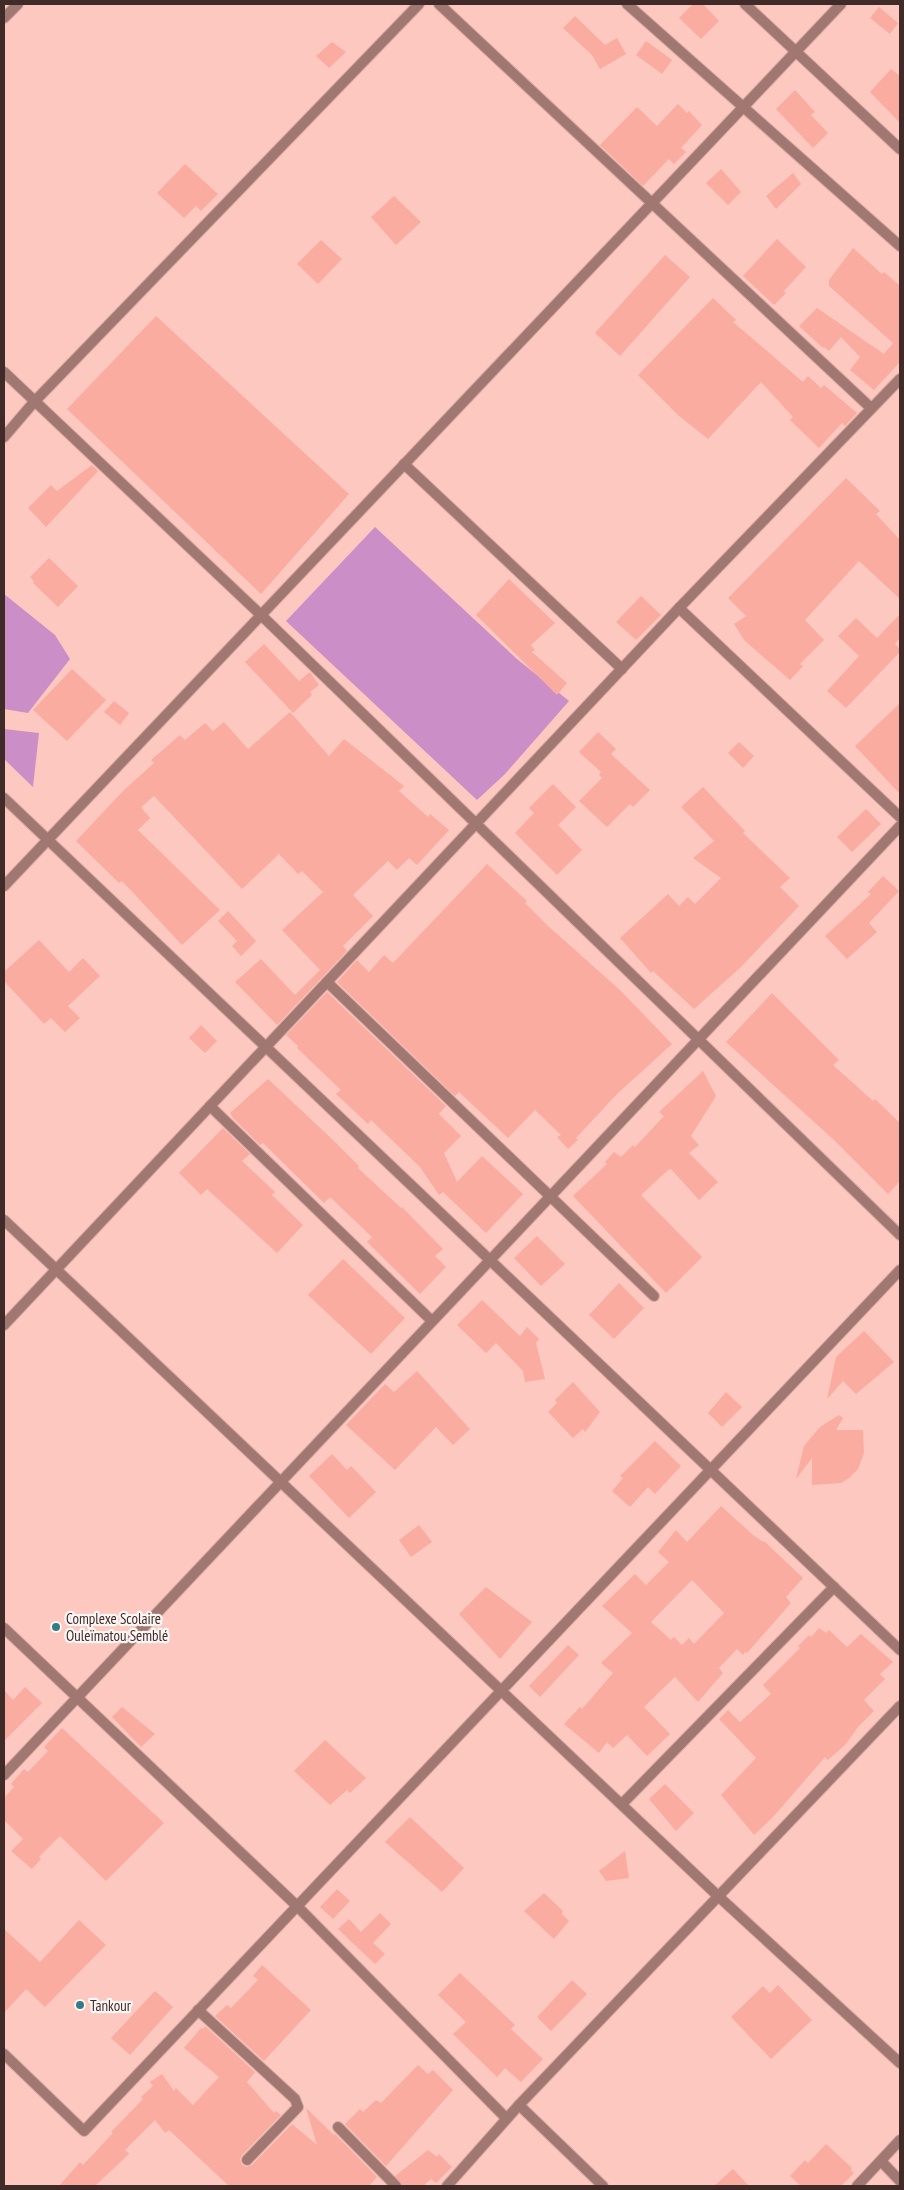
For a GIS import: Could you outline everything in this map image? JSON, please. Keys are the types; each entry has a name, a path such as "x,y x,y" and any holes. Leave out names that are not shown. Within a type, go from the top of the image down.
{"street":[{"path":"4,18 18,4"},
{"path":"4,436 34,402 419,4"},
{"path":"439,4 871,408"},
{"path":"627,4 900,246"},
{"path":"745,4 900,149"},
{"path":"4,886 841,4"},
{"path":"4,372 261,615 900,1234"},
{"path":"4,1325 679,608 900,379"},
{"path":"404,464 622,669"},
{"path":"679,608 900,817"},
{"path":"4,798 900,1650"},
{"path":"6,1768 76,1698 281,1482 900,826"},
{"path":"327,982 654,1296"},
{"path":"210,1106 432,1321"},
{"path":"4,1220 718,1896 900,2063"},
{"path":"4,2054 84,2131 900,1270"},
{"path":"622,1804 834,1587"},
{"path":"4,1628 297,1906 506,2118"},
{"path":"447,2186 506,2118 900,1706"},
{"path":"198,2010 295,2099 298,2107 247,2160"},
{"path":"519,2105 603,2186"},
{"path":"338,2127 396,2186"},
{"path":"857,2186 900,2140"},
{"path":"880,2161 900,2181"}],"shaded area":[{"path":"375,527 517,659 569,701 505,774 477,800 286,621"},
{"path":"4,594 55,635 70,659 28,713 4,709"},
{"path":"4,729 39,733 33,787 4,759"}],"building":[{"path":"693,4 703,4 719,21 701,39 679,18"},
{"path":"879,7 898,23 890,34 870,18"},
{"path":"575,16 605,45 617,38 626,54 600,69 592,55 563,28"},
{"path":"646,41 672,60 662,74 636,55"},
{"path":"332,42 346,52 329,68 316,56"},
{"path":"891,69 900,76 900,123 870,92"},
{"path":"795,90 815,112 811,115 828,133 813,148 776,109"},
{"path":"678,104 687,113 689,111 702,125 681,148 686,152 674,164 669,159 643,186 600,145 637,107 657,126"},
{"path":"185,164 218,194 201,211 196,206 184,218 157,193"},
{"path":"721,169 741,192 728,205 706,183"},
{"path":"793,173 801,184 776,209 766,196"},
{"path":"394,196 421,222 396,245 371,217"},
{"path":"777,239 806,267 774,305 743,276"},
{"path":"321,240 342,259 318,284 297,264"},
{"path":"853,248 882,274 884,272 900,286 900,362 874,390 850,370 860,357 841,337 829,351 823,348 799,326 817,308 884,354 893,343 829,286 829,280"},
{"path":"665,255 690,277 620,356 595,333"},
{"path":"713,298 736,320 733,322 803,382 808,376 821,388 824,385 857,413 845,426 842,423 819,448 790,420 793,417 761,382 708,439 679,416 638,375"},
{"path":"156,316 349,494 261,594 67,409"},
{"path":"92,465 98,471 46,527 28,508 51,485 57,491"},
{"path":"846,478 880,511 876,514 900,540 900,599 859,561 805,620 824,640 800,664 803,666 790,680 744,640 734,624 746,616 728,598"},
{"path":"49,558 78,586 58,607 33,583 34,581 30,577"},
{"path":"509,579 555,623 531,645 535,650 532,652 567,683 557,695 476,615"},
{"path":"641,596 661,615 636,640 616,622"},
{"path":"900,614 900,638 895,644 900,649 900,652 846,708 827,691 859,656 838,636 856,618 877,638"},
{"path":"264,644 299,681 310,672 319,685 310,692 312,695 293,713 245,662"},
{"path":"72,669 106,700 67,741 33,710"},
{"path":"114,701 129,713 120,725 104,712"},
{"path":"900,703 900,794 855,746"},
{"path":"290,712 329,756 344,739 404,786 399,791 428,817 430,814 449,830 417,865 409,858 397,870 388,861 353,895 373,916 343,946 347,951 277,1025 235,982 261,959 295,995 320,970 282,930 323,892 302,871 298,874 279,854 242,889 154,796 141,807 150,818 138,830 220,910 182,945 122,881 119,883 76,841 123,791 154,763 151,760 180,735 185,740 205,723 213,731 224,722 248,749"},
{"path":"598,732 616,749 611,754 650,790 633,807 630,804 607,827 579,801 602,778 599,775 601,772 579,752"},
{"path":"739,742 754,756 743,768 728,753"},
{"path":"553,784 576,807 558,825 582,850 557,875 515,833 534,813 529,808"},
{"path":"703,787 745,831 743,833 790,878 780,887 799,906 741,967 694,1009 653,971 651,973 620,938 668,894 679,906 688,897 695,904 721,878 693,858 714,841 681,807"},
{"path":"866,809 881,824 852,852 837,837"},
{"path":"487,864 527,901 525,903 548,926 620,990 672,1044 617,1094 568,1149 557,1137 561,1135 535,1110 508,1138 459,1092 455,1096 337,982 357,960 369,972 384,955 393,963"},
{"path":"883,876 899,891 869,923 877,932 847,959 825,936 871,894 868,892"},
{"path":"228,911 256,941 241,956 232,946 237,941 218,921"},
{"path":"39,940 69,972 83,958 100,976 68,1006 80,1018 65,1032 51,1018 44,1024 4,981 4,972"},
{"path":"327,992 446,1106 439,1114 461,1136 444,1153 457,1182 482,1156 523,1194 486,1233 443,1192 439,1195 420,1167 371,1120 368,1124 336,1094 341,1090 286,1035"},
{"path":"772,993 839,1060 833,1065 873,1101 875,1099 900,1123 900,1181 888,1194 834,1140 726,1042"},
{"path":"201,1025 217,1041 205,1053 189,1038"},
{"path":"703,1071 716,1096 691,1136 699,1145 689,1153 718,1182 699,1200 671,1169 641,1195 702,1257 666,1293 573,1196 607,1164 605,1162 614,1152 621,1157 633,1145 635,1147 664,1116 659,1112"},
{"path":"268,1079 333,1140 359,1166 358,1168 402,1207 443,1249 435,1256 446,1267 420,1294 367,1242 372,1237 330,1197 324,1203 263,1143 260,1145 233,1118 230,1113"},
{"path":"223,1128 250,1154 242,1161 275,1192 272,1195 303,1225 277,1253 207,1189 201,1195 179,1173"},
{"path":"537,1236 565,1264 541,1286 514,1258"},
{"path":"343,1259 405,1318 371,1354 308,1295"},
{"path":"619,1283 644,1308 614,1339 589,1315"},
{"path":"482,1300 520,1336 527,1327 539,1339 536,1343 545,1379 525,1382 523,1371 496,1343 486,1353 457,1325"},
{"path":"864,1331 894,1362 856,1394 843,1381 827,1399 836,1357"},
{"path":"417,1371 470,1429 453,1445 436,1427 395,1470 346,1425 385,1384 394,1392"},
{"path":"573,1382 600,1412 585,1432 583,1429 573,1438 548,1412 557,1403 555,1400"},
{"path":"726,1392 742,1407 722,1427 708,1413"},
{"path":"839,1415 843,1418 836,1430 863,1430 864,1453 858,1469 841,1483 812,1485 812,1458 796,1479 804,1446 820,1427"},
{"path":"655,1441 681,1466 655,1494 648,1487 630,1507 612,1491 623,1478 620,1476"},
{"path":"332,1454 347,1470 351,1466 376,1492 349,1518 309,1476"},
{"path":"721,1506 753,1535 764,1541 803,1578 786,1597 791,1603 747,1653 745,1652 743,1655 737,1649 719,1668 723,1673 698,1702 675,1677 644,1707 670,1734 647,1756 627,1735 613,1748 607,1742 599,1753 564,1724 580,1707 582,1709 613,1673 601,1663 632,1633 602,1606 635,1574 646,1585 669,1562 658,1552 676,1530 687,1542","holes":["692,1580 724,1613 694,1644 689,1638 682,1645 674,1637 671,1640 651,1622"]},
{"path":"419,1525 432,1542 411,1557 399,1540"},
{"path":"486,1587 532,1622 500,1659 459,1614"},
{"path":"819,1628 826,1633 829,1630 847,1647 861,1634 893,1662 880,1674 885,1679 864,1700 874,1711 858,1727 845,1745 828,1760 825,1757 774,1816 754,1835 721,1795 756,1758 719,1719 728,1710 740,1722 771,1694 763,1685 800,1648 798,1646 809,1635 811,1637"},
{"path":"568,1645 579,1655 540,1697 529,1686"},
{"path":"25,1687 42,1703 4,1741 4,1690 13,1700"},
{"path":"122,1707 155,1734 141,1747 112,1717"},
{"path":"62,1728 164,1823 106,1881 60,1836 39,1857 41,1859 32,1869 11,1851 23,1839 4,1820 4,1798 14,1787 11,1784 24,1769 28,1772 48,1751 44,1747"},
{"path":"325,1740 366,1778 350,1793 347,1790 330,1805 294,1771"},
{"path":"665,1784 694,1813 676,1831 649,1799"},
{"path":"410,1817 464,1868 442,1892 385,1842"},
{"path":"625,1851 629,1878 606,1881 599,1871"},
{"path":"337,1889 350,1901 333,1919 320,1907"},
{"path":"544,1893 563,1911 562,1914 569,1921 554,1939 524,1911"},
{"path":"380,1913 391,1924 373,1943 385,1954 375,1964 338,1929 349,1919 361,1932"},
{"path":"79,1920 106,1945 45,2007 26,1989 4,2013 4,1929 40,1962"},
{"path":"262,1965 311,2010 264,2061 215,2016 227,2005 231,2008 258,1980 253,1976"},
{"path":"460,1973 515,2025 511,2029 543,2059 521,2082 505,2068 497,2077 453,2034 466,2022 438,1995"},
{"path":"572,1980 587,1994 551,2031 537,2017"},
{"path":"778,1985 812,2020 771,2059 731,2017 763,1986 770,1993"},
{"path":"155,1991 173,2007 130,2055 111,2038"},
{"path":"205,2026 255,2072 247,2082 274,2113 276,2111 281,2115 242,2155 240,2159 242,2165 246,2167 252,2165 292,2124 317,2145 306,2108 335,2134 377,2177 369,2186 229,2186 169,2130 165,2133 155,2120 125,2150 129,2154 95,2186 59,2186 80,2162 83,2165 143,2099 141,2097 153,2086 150,2082 162,2074 174,2091 176,2088 193,2105 219,2077 184,2048 201,2028 203,2029"},
{"path":"418,2065 428,2074 433,2070 453,2090 386,2166 345,2124 360,2109 363,2112 376,2100 381,2103"},
{"path":"826,2144 852,2168 851,2170 854,2173 841,2186 801,2186 790,2176 805,2160 808,2163"},
{"path":"428,2150 437,2157 439,2154 452,2167 436,2183 431,2179 423,2186 403,2186 395,2176"},
{"path":"733,2169 749,2186 714,2186"}],"place":[{"name":"Complexe Scolaire Ouleïmatou Semblé","path":"56,1627"},
{"name":"Tankour","path":"80,2005"}]}
